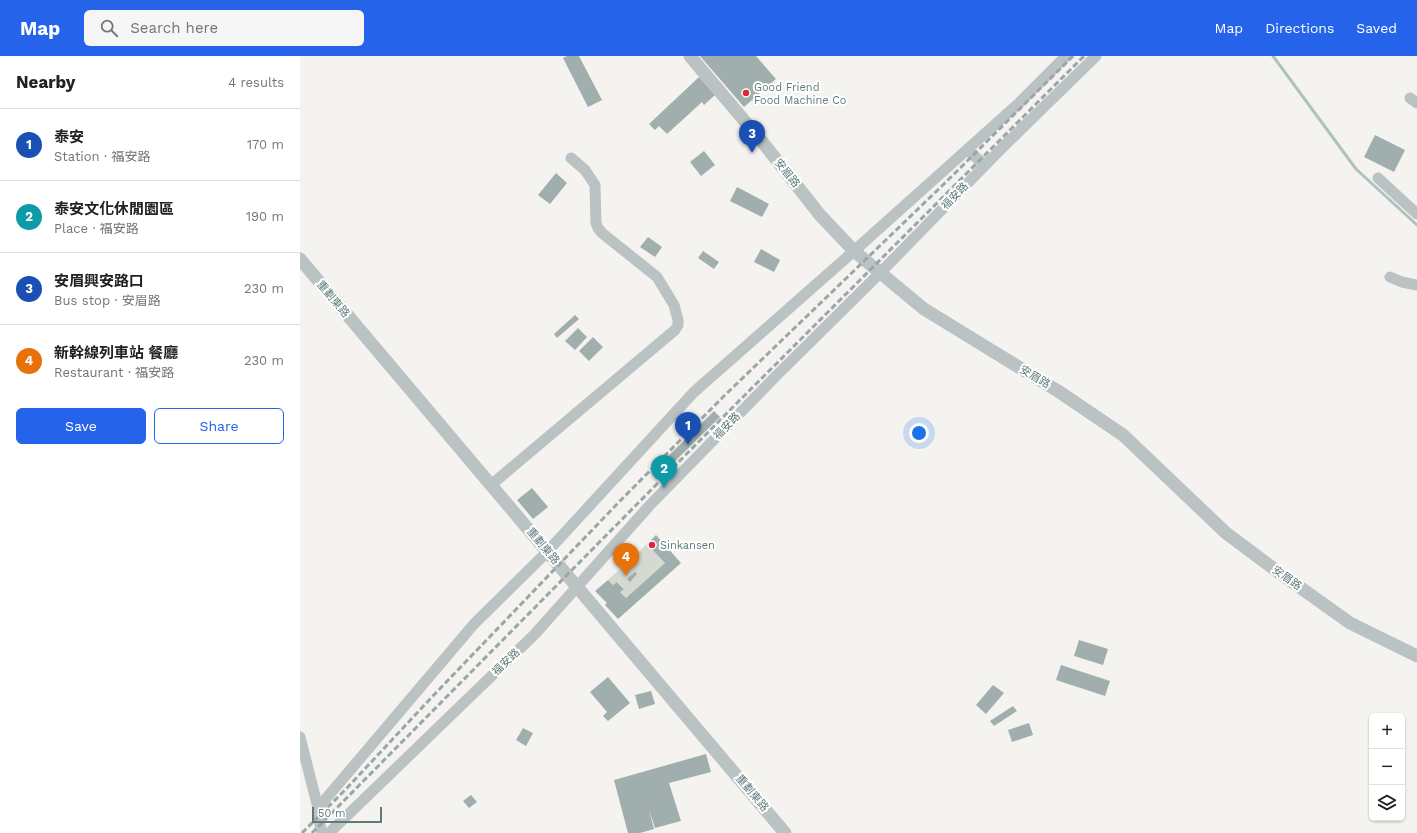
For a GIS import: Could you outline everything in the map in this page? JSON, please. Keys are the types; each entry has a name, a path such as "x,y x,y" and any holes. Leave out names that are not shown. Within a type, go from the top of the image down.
{"street":[{"name":"安眉路","path":"690,56 764,144 820,215 854,251 924,309 1058,391 1123,435 1226,532 1277,571 1350,623 1417,656"},
{"path":"318,808 474,624 547,552 694,392 1020,103 1066,56"},
{"name":"福安路","path":"329,833 534,635 650,505 985,165 1096,56"},
{"path":"967,150 985,165"},
{"path":"491,485 675,330 678,325 674,305 657,277 602,233 598,228 596,223 595,185 585,170 571,158"},
{"path":"1378,178 1416,212"},
{"name":"重劃東路","path":"300,259 785,833"},
{"path":"1390,277 1402,282 1417,285"},
{"path":"300,737 318,808 318,817 322,833"}],"shaded area":[{"path":"647,544 665,563 626,598 620,592 624,588 618,582 613,585 608,580"}],"building":[{"path":"567,56 579,56 602,100 588,107 563,58"},
{"name":"Good Friend Food Machine Co","path":"700,56 756,56 776,79 744,107"},
{"path":"699,77 715,95 704,105 702,102 667,134 659,126 655,130 649,124"},
{"path":"1375,135 1405,150 1394,172 1364,157"},
{"path":"704,151 715,165 701,176 690,162"},
{"path":"556,173 567,183 550,204 538,195"},
{"path":"737,187 769,204 762,217 730,201"},
{"path":"648,237 662,247 655,257 640,247"},
{"path":"761,249 780,260 774,272 754,262"},
{"path":"703,251 719,262 714,269 698,258"},
{"path":"575,315 579,319 557,338 554,334"},
{"path":"578,328 587,337 575,350 565,341"},
{"path":"593,337 603,347 589,361 579,351"},
{"path":"714,411 720,417 661,475 655,469"},
{"path":"532,488 548,507 533,519 517,500"},
{"path":"656,535 681,563 618,619 605,605 607,603 595,591 608,580 613,585 617,582 624,589 620,592 626,598 665,563 647,544"},
{"path":"635,572 637,574 630,582 627,579"},
{"path":"1079,640 1108,649 1103,665 1074,656"},
{"path":"1061,665 1110,681 1105,696 1056,680"},
{"path":"608,677 630,703 608,721 603,716 607,712 590,692"},
{"path":"993,685 1004,693 986,714 976,705"},
{"path":"651,691 655,704 639,709 635,695"},
{"path":"1013,706 1017,711 994,726 990,721"},
{"path":"1029,723 1033,735 1012,742 1008,730"},
{"path":"523,728 533,733 526,746 516,740"},
{"path":"706,754 711,772 669,783 681,821 655,828 649,810 654,829 640,833 628,833 614,780"},
{"path":"471,795 477,802 469,808 463,801"}],"waterway":[{"path":"1273,56 1356,169 1417,225"}],"railway":[{"path":"302,833 347,788 619,502 723,397 946,182 1073,56"},
{"path":"312,833 733,407 1084,56"}],"place":[{"name":"Good Friend Food Machine Co","path":"746,93"},
{"name":"安眉興安路口","path":"752,153"},
{"name":"泰安","path":"688,445"},
{"name":"泰安文化休閒園區","path":"664,488"},
{"name":"Sinkansen","path":"652,545"},
{"name":"新幹線列車站 餐廳","path":"626,576"}]}
